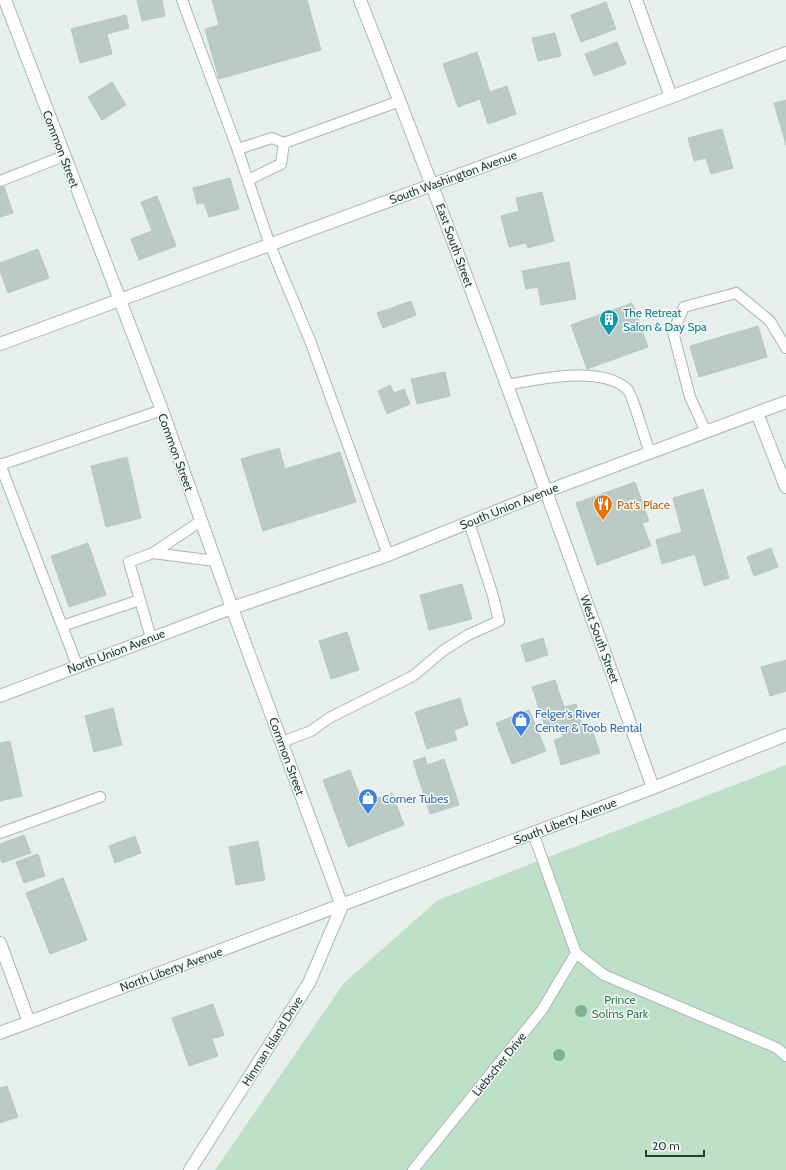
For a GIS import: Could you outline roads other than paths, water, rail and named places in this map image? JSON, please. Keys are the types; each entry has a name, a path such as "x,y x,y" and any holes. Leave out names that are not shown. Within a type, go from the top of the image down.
{"street":[{"name":"Common Street","path":"5,0 118,300 162,410 232,608 342,906"},
{"name":"East South Street","path":"360,0 433,185 547,491"},
{"path":"636,0 671,97"},
{"name":"South Washington Avenue","path":"0,344 671,97 786,53"},
{"name":"South Union Avenue","path":"232,608 388,555 547,491 786,402"},
{"path":"757,413 786,487"},
{"name":"West South Street","path":"547,491 653,788"},
{"name":"North Union Avenue","path":"0,696 232,608"},
{"name":"South Liberty Avenue","path":"342,906 653,788 786,735"},
{"name":"North Liberty Avenue","path":"0,1033 342,906"},
{"name":"Hinman Island Drive","path":"190,1170 309,983 342,906"},
{"path":"0,943 29,1022"}],"lane":[{"path":"182,0 238,149 270,245 311,343 388,555"},
{"path":"238,149 272,138 284,144 400,101"},
{"path":"248,180 281,164 284,144"},
{"path":"0,181 64,156"},
{"path":"706,432 690,397 672,332 684,307 736,293 770,321 786,348"},
{"path":"507,385 564,375 610,379 628,390 650,453"},
{"path":"78,666 0,464 162,410"},
{"path":"151,638 129,562 153,553 201,521"},
{"path":"282,742 311,731 329,718 413,676 444,650 468,635 499,621 494,596 469,522"},
{"path":"153,553 215,561"},
{"path":"62,626 140,600"},
{"path":"0,833 100,798"},
{"path":"533,833 576,953 604,975 777,1048 786,1056"},
{"name":"Liebscher Drive","path":"413,1170 542,1010 576,953"}],"place":[{"name":"The Retreat Salon & Day Spa","path":"609,336"},
{"name":"Pat's Place","path":"603,521"},
{"name":"Felger's River Center & Toob Rental","path":"521,737"},
{"name":"Corner Tubes","path":"368,815"}],"park label":[{"name":"Prince Solms Park","path":"620,1006"}]}
